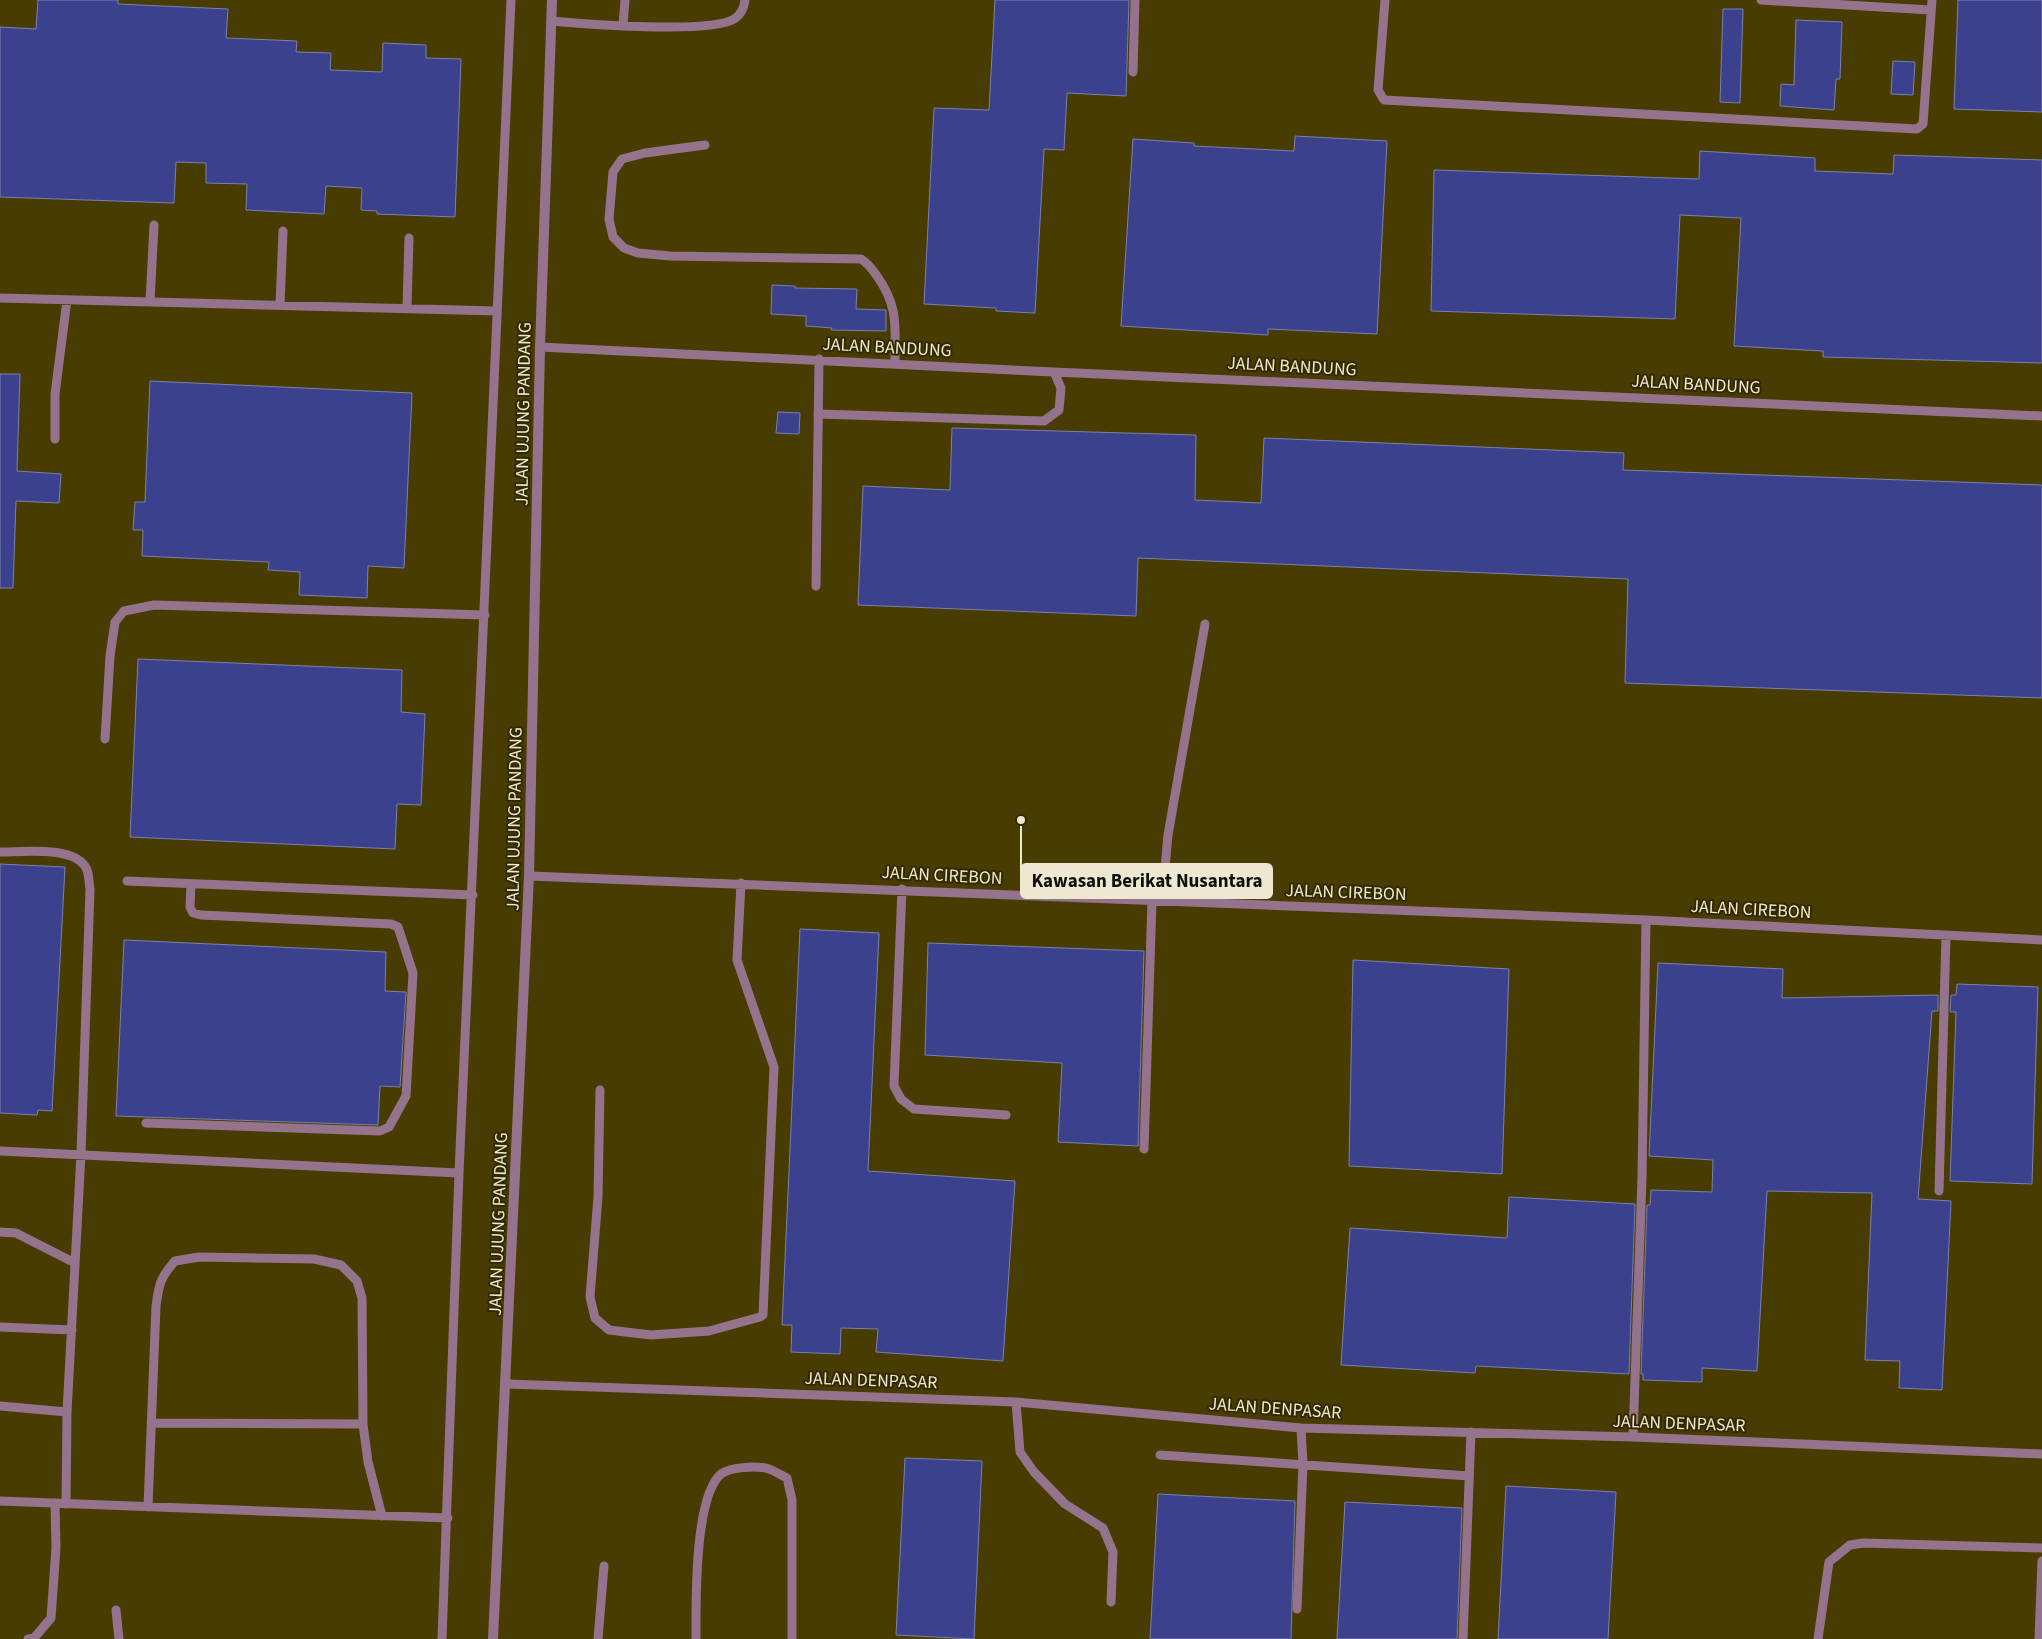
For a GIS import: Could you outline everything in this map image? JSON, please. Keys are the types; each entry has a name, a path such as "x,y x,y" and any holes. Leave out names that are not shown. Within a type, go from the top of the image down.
{"street":[{"name":"JALAN UJUNG PANDANG","path":"494,1639 529,876 540,346 552,0"}],"lane":[{"path":"442,1639 448,1518 459,1173 473,895 511,0"},
{"path":"624,25 625,0"},
{"path":"551,21 624,25 698,26 733,20 739,15 745,0"},
{"path":"1133,72 1135,0"},
{"path":"1385,0 1378,90 1384,100 1916,130 1923,124 1932,5 1761,0"},
{"path":"705,145 645,153 622,159 613,172 609,219 613,237 624,248 638,253 670,256 861,259 868,263 887,290 895,312 895,363"},
{"path":"150,302 154,225"},
{"path":"280,304 283,232"},
{"path":"407,308 410,238"},
{"path":"0,298 497,311"},
{"path":"55,439 55,394 67,300"},
{"name":"JALAN BANDUNG","path":"540,346 1054,372 2042,416"},
{"path":"816,586 819,359"},
{"path":"818,414 1044,421 1059,410 1061,388 1054,372"},
{"path":"105,739 115,622 124,611 154,605 485,615"},
{"path":"1162,900 1168,835 1205,624"},
{"path":"0,852 67,853 87,869 90,889 81,1154 67,1412 66,1504"},
{"name":"JALAN CIREBON","path":"529,876 902,889 1152,901 1646,920 2042,940"},
{"path":"127,881 473,895"},
{"path":"600,1090 598,1197 590,1297 595,1318 609,1330 652,1335 709,1331 763,1315 774,1067 737,960 741,883"},
{"path":"146,1123 380,1131 388,1127 406,1099 413,973 398,928 391,924 201,915 193,913 190,907 191,884"},
{"path":"902,889 894,1086 901,1099 914,1109 1006,1115"},
{"path":"1144,1149 1152,901"},
{"path":"1633,1437 1642,1177 1646,920"},
{"path":"1939,1191 1946,935"},
{"path":"0,1151 459,1173"},
{"path":"0,1232 16,1233 75,1263"},
{"path":"148,1507 159,1283 175,1261 199,1257 314,1259 341,1265 357,1281 362,1298 363,1424 368,1462 382,1516"},
{"path":"0,1327 72,1330"},
{"name":"JALAN DENPASAR","path":"507,1384 1016,1402 1301,1428 1633,1437 2042,1454"},
{"path":"1016,1402 1020,1452 1034,1472 1065,1504 1103,1528 1113,1552 1111,1602"},
{"path":"0,1406 67,1412"},
{"path":"152,1424 363,1424"},
{"path":"1297,1609 1303,1464 1301,1428"},
{"path":"1463,1639 1470,1432"},
{"path":"1160,1455 1469,1476"},
{"path":"696,1639 698,1563 704,1509 712,1487 721,1474 736,1468 766,1468 787,1478 790,1493 792,1639"},
{"path":"0,1501 448,1518"},
{"path":"28,1639 36,1637 52,1618 56,1548 55,1503"},
{"path":"1818,1639 1829,1562 1850,1546 1884,1542 2042,1548"},
{"path":"2039,1639 2042,1561"},
{"path":"598,1639 604,1566"},
{"path":"116,1610 119,1639"}],"shaded area":[{"path":"0,0 2042,0 2042,1639 0,1639"}],"building":[{"path":"38,0 118,0 118,4 228,9 226,38 297,41 296,52 331,53 330,70 382,72 383,43 426,45 426,58 461,59 455,217 377,214 377,211 361,210 362,188 326,186 324,214 246,210 247,184 206,183 206,163 176,162 174,203 0,197 0,27 36,29"},
{"path":"995,0 1129,0 1126,96 1067,93 1064,150 1044,149 1035,313 996,311 996,308 924,304 934,108 989,110"},
{"path":"1958,0 2042,0 2042,112 1954,109"},
{"path":"1723,9 1743,9 1740,103 1720,102"},
{"path":"1796,20 1842,22 1840,79 1836,79 1834,110 1780,106 1781,84 1794,85"},
{"path":"1893,61 1915,62 1913,95 1891,94"},
{"path":"1295,136 1387,141 1377,334 1268,329 1268,335 1121,326 1133,139 1194,143 1194,146 1294,151"},
{"path":"1700,151 1815,158 1815,171 1893,174 1894,155 2042,160 2042,363 1823,357 1823,351 1734,346 1741,218 1680,215 1675,319 1431,311 1434,170 1699,179"},
{"path":"772,285 795,286 795,288 857,289 856,309 886,310 886,331 831,330 832,328 806,326 806,316 771,314"},
{"path":"0,374 20,374 17,471 61,474 59,503 16,501 13,588 0,588"},
{"path":"150,381 412,393 404,568 368,566 367,598 299,595 300,572 268,570 269,562 142,556 143,530 133,530 135,502 145,502"},
{"path":"778,412 800,413 799,434 776,433"},
{"path":"952,428 1196,435 1195,500 1261,503 1264,438 1624,453 1623,470 2042,485 2042,698 1625,683 1628,579 1138,558 1136,616 858,605 863,486 950,490"},
{"path":"138,659 402,670 401,712 425,714 421,805 397,804 395,849 130,837"},
{"path":"0,864 65,867 52,1111 38,1110 37,1115 0,1113"},
{"path":"800,929 879,933 868,1171 1015,1181 1003,1361 876,1352 878,1329 841,1328 840,1354 791,1352 792,1325 782,1325"},
{"path":"124,940 386,952 385,991 406,992 400,1087 380,1086 378,1125 116,1116"},
{"path":"928,943 1144,951 1138,1146 1058,1142 1062,1063 925,1055"},
{"path":"1353,960 1509,969 1502,1174 1349,1166"},
{"path":"1658,963 1783,969 1782,998 1938,995 1938,1011 1932,1011 1918,1199 1951,1201 1942,1390 1899,1388 1900,1361 1865,1360 1872,1193 1767,1191 1757,1371 1702,1368 1702,1382 1643,1380 1643,1374 1641,1374 1647,1205 1650,1205 1651,1190 1712,1192 1713,1160 1649,1156"},
{"path":"1957,984 2038,987 2032,1184 1950,1181 1956,1012 1950,1012 1951,995 1956,995"},
{"path":"1509,1197 1635,1204 1629,1374 1476,1366 1475,1373 1341,1365 1350,1228 1507,1238"},
{"path":"905,1458 982,1461 974,1639 896,1635"},
{"path":"1506,1486 1616,1492 1608,1639 1498,1639"},
{"path":"1158,1494 1295,1501 1291,1639 1150,1639"},
{"path":"1345,1502 1462,1508 1457,1639 1337,1639"}],"place":[{"name":"Kawasan Berikat Nusantara","path":"1021,820"}]}
